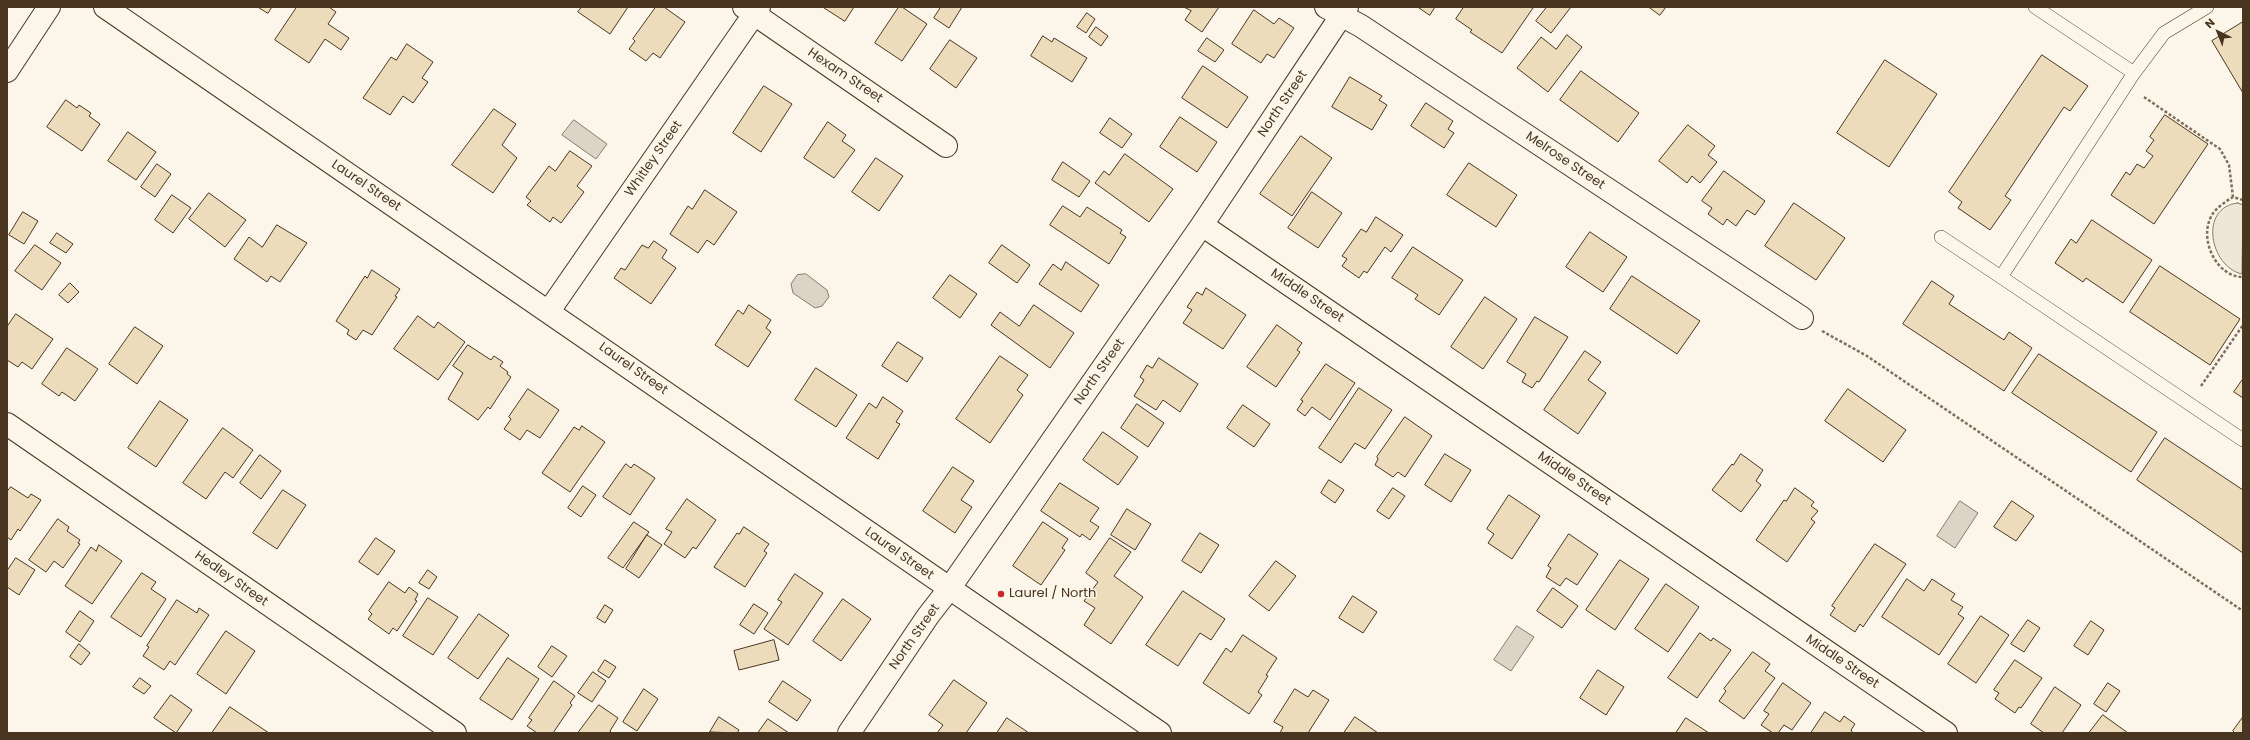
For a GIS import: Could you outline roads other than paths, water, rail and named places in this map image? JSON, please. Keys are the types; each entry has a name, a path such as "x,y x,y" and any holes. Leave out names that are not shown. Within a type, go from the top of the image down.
{"street":[{"path":"7,71 49,7"},
{"name":"Laurel Street","path":"105,7 549,311 949,589 1160,733"},
{"name":"Whitley Street","path":"549,311 753,9"},
{"name":"Hexam Street","path":"753,9 946,146"},
{"name":"North Street","path":"849,733 928,616 949,589 1202,225 1338,10"},
{"name":"Melrose Street","path":"1338,10 1802,318"},
{"name":"Middle Street","path":"1202,225 1946,733"},
{"name":"Hedley Street","path":"7,424 455,733"}],"lane":[{"path":"2035,7 2134,73"},
{"path":"2001,276 2134,73 2164,33 2207,7"},
{"path":"1941,237 2243,440"}],"place":[{"name":"Laurel / North","path":"1001,594"}]}
